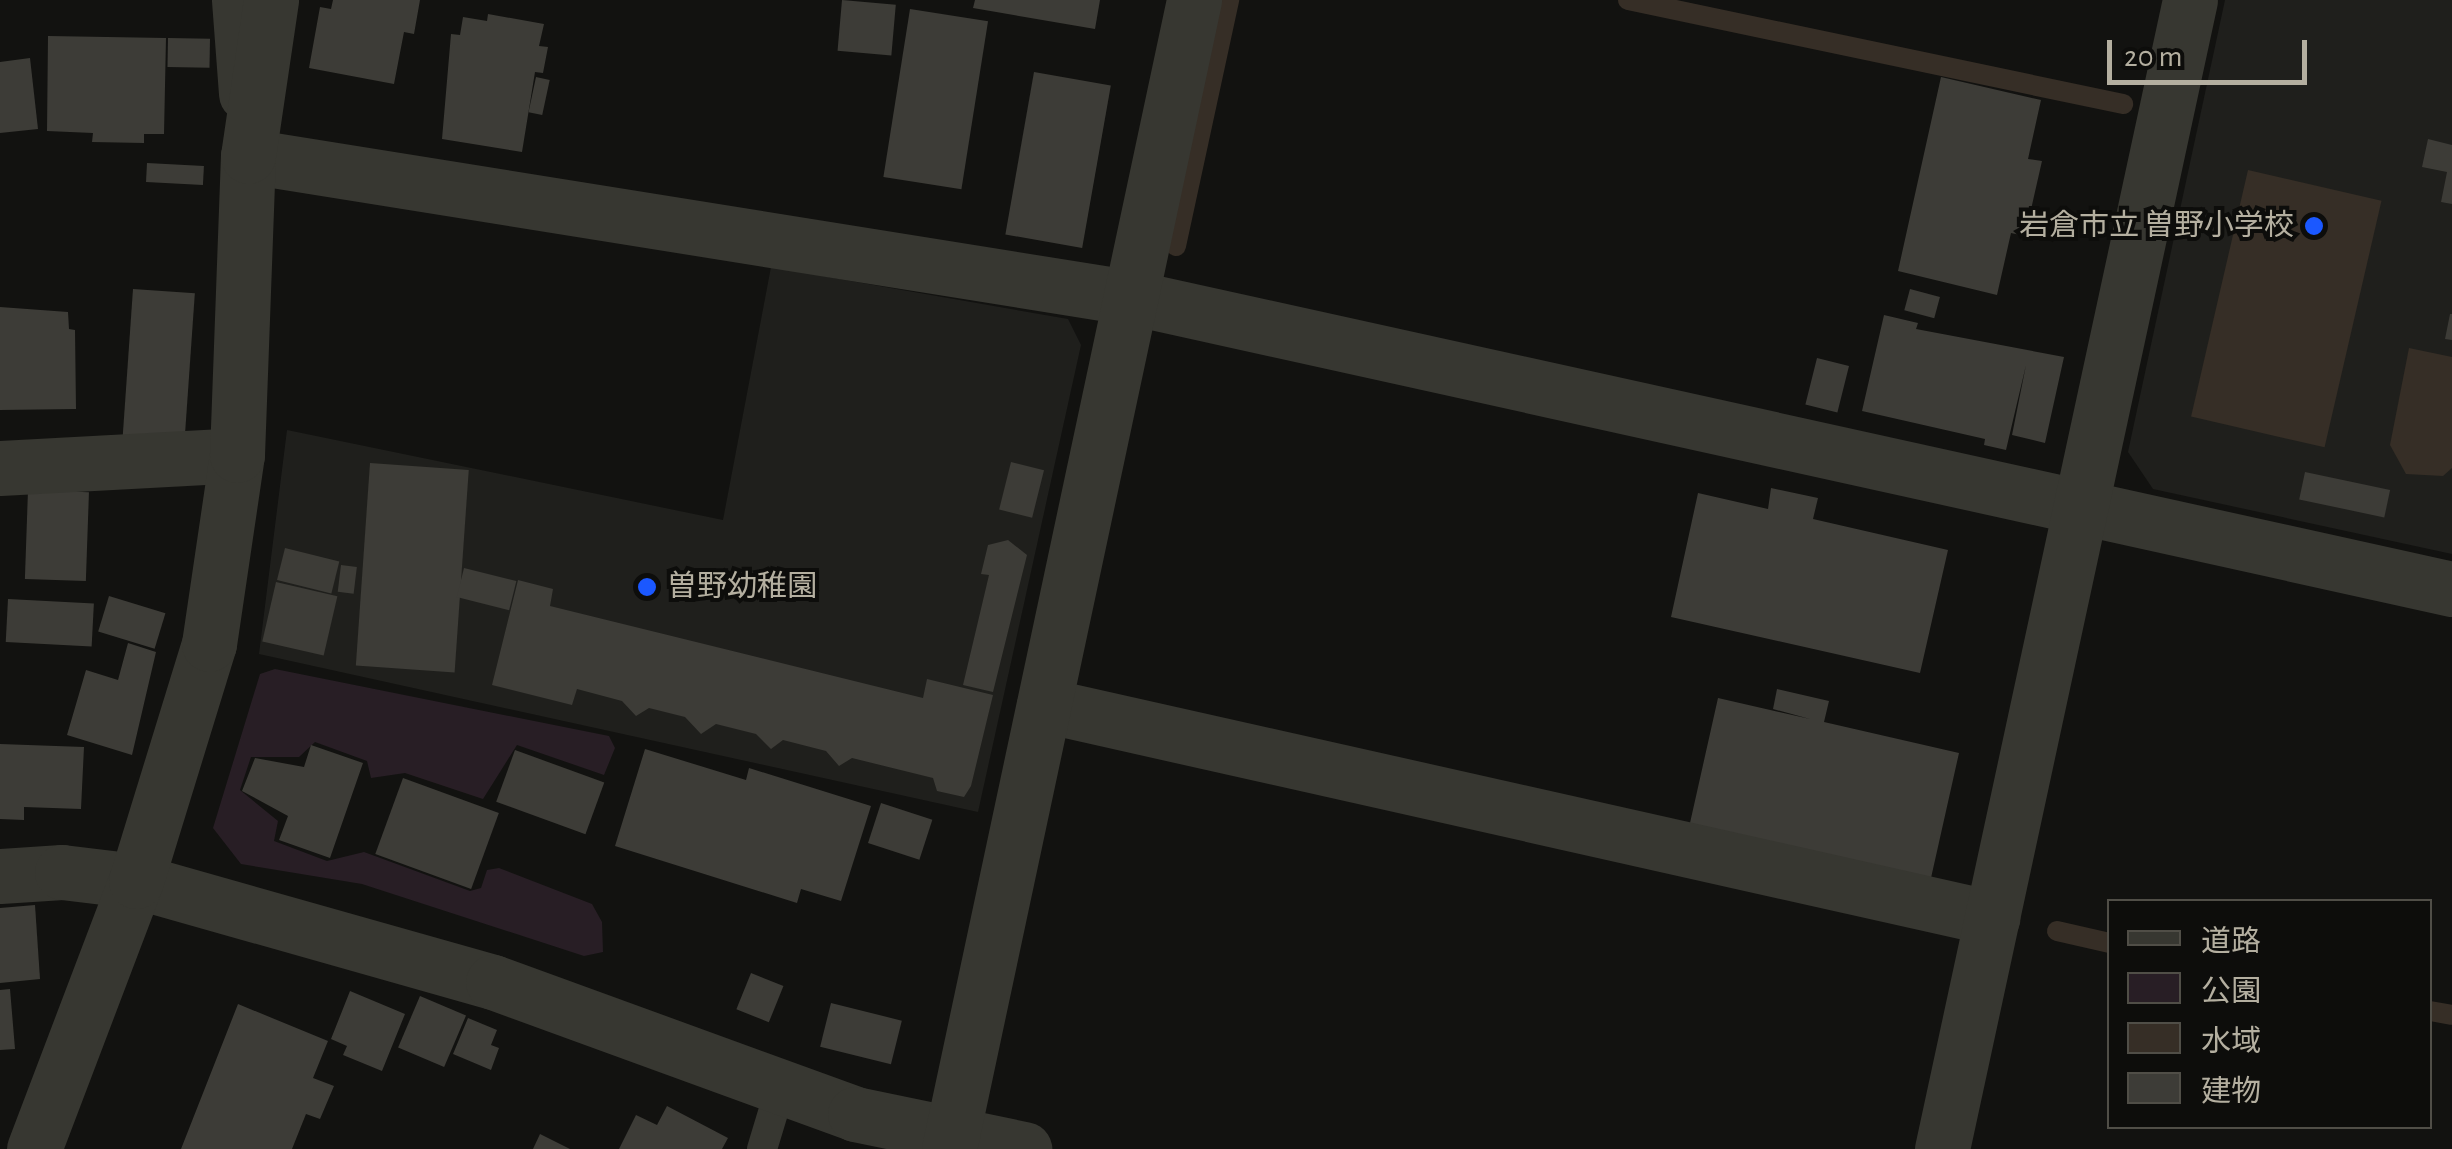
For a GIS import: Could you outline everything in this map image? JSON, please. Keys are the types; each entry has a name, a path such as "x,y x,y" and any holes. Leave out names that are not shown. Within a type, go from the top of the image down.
{"street":[{"path":"34,1149 136,881 209,644 237,455 249,149 239,0"},
{"path":"249,149 271,0"},
{"path":"950,1141 1134,298 1194,0"},
{"path":"1942,1149 2190,0"},
{"path":"249,149 1134,298 2080,511 2452,589"},
{"path":"0,468 237,455"},
{"path":"1044,704 1992,918"},
{"path":"0,876 62,872 136,881 492,982 855,1114 950,1141 1024,1149"}],"lane":[{"path":"762,1149 781,1086"}],"shaded area":[{"name":"岩倉市立 曽野小学校","path":"2225,0 2452,0 2452,554 2153,489 2128,452"},
{"name":"曽野幼稚園","path":"771,267 1068,319 1081,345 978,812 259,654 287,430 723,520"}],"green space":[{"path":"275,669 609,736 615,748 604,775 517,745 483,799 405,773 371,778 367,761 315,742 299,757 251,757 240,790 278,821 274,841 327,861 364,852 470,891 481,888 487,870 499,868 592,904 602,922 603,952 584,956 362,884 241,864 213,828 260,674"}],"water":[{"path":"2248,170 2381,201 2325,447 2191,417"},
{"path":"2409,348 2452,357 2452,468 2443,476 2406,474 2390,445"}],"building":[{"path":"333,0 420,0 414,34 404,32 394,84 309,68 320,7 331,9"},
{"path":"842,0 896,5 891,56 838,51"},
{"path":"975,0 1100,0 1095,29 973,8"},
{"path":"910,9 988,21 961,189 883,177"},
{"path":"488,14 544,24 539,46 548,47 543,73 535,72 522,152 442,139 451,34 460,35 463,17 487,21"},
{"path":"48,36 166,38 164,134 144,134 144,143 92,142 93,133 47,131"},
{"path":"168,38 210,39 209,68 167,67"},
{"path":"30,58 38,129 0,133 0,62"},
{"path":"1034,72 1111,86 1082,248 1005,234"},
{"path":"536,77 550,80 542,115 529,112"},
{"path":"1941,77 2041,100 2028,159 2042,161 2025,236 2011,233 1997,295 1898,271"},
{"path":"2428,139 2452,145 2452,204 2441,202 2447,172 2422,167"},
{"path":"147,163 204,166 203,185 146,182"},
{"path":"133,289 195,293 184,444 122,440"},
{"path":"1910,289 1940,297 1934,318 1904,310"},
{"path":"0,307 68,312 69,329 75,330 76,409 0,410"},
{"path":"2452,314 2452,340 2445,339"},
{"path":"1884,315 1918,323 1916,329 2064,357 2045,443 2012,435 2026,365 2006,450 1984,445 1985,439 1862,411"},
{"path":"1817,358 1849,366 1837,413 1805,405"},
{"path":"1011,462 1044,470 1032,518 999,510"},
{"path":"370,463 469,470 455,672 356,666"},
{"path":"2305,472 2390,490 2384,517 2299,499"},
{"path":"1771,488 1818,498 1813,519 1948,550 1920,673 1671,617 1698,493 1768,509"},
{"path":"28,490 89,492 86,581 25,579"},
{"path":"1008,540 1027,555 993,692 963,685 989,575 981,574 988,545"},
{"path":"285,548 339,562 331,594 277,580"},
{"path":"341,565 357,567 354,594 338,592"},
{"path":"464,568 516,581 509,610 457,597"},
{"path":"518,580 553,589 550,606 923,698 927,679 993,695 971,786 964,797 937,791 933,778 852,758 839,766 826,751 783,740 771,749 756,734 716,724 701,734 685,717 649,708 636,716 622,701 577,689 572,705 492,685"},
{"path":"276,582 337,596 324,656 262,641"},
{"path":"109,596 165,613 155,649 98,631"},
{"path":"8,599 94,604 92,646 6,642"},
{"path":"128,643 156,652 132,755 67,735 86,670 118,680"},
{"path":"1777,689 1829,701 1824,722 1959,753 1931,878 1690,823 1718,698 1810,719 1773,709"},
{"path":"0,744 84,747 81,809 24,807 24,820 0,819"},
{"path":"311,745 363,763 330,858 279,840 288,816 242,791 255,758 304,767"},
{"path":"645,749 746,780 749,768 871,806 841,901 801,889 797,903 615,846"},
{"path":"515,750 604,782 585,834 496,802"},
{"path":"403,778 499,813 471,889 375,854"},
{"path":"881,803 932,820 919,860 868,843"},
{"path":"35,905 40,979 0,983 0,908"},
{"path":"751,973 783,986 769,1022 736,1009"},
{"path":"10,989 15,1049 0,1050 0,990"},
{"path":"350,991 405,1014 382,1071 343,1055 347,1046 331,1039"},
{"path":"420,996 466,1016 444,1067 398,1048"},
{"path":"831,1003 902,1021 891,1064 820,1047"},
{"path":"238,1004 328,1041 313,1078 334,1086 320,1119 306,1114 292,1149 181,1149"},
{"path":"468,1018 497,1030 491,1045 499,1048 491,1070 453,1054"},
{"path":"667,1106 728,1138 722,1149 619,1149 636,1115 657,1125"},
{"path":"540,1134 570,1149 533,1149"}],"waterway":[{"path":"1176,246 1229,0"},
{"path":"1628,0 2123,104"},
{"path":"2057,931 2107,942"},
{"path":"2432,1011 2452,1015"}],"place":[{"name":"岩倉市立 曽野小学校","path":"2314,226"},
{"name":"曽野幼稚園","path":"647,587"}]}
